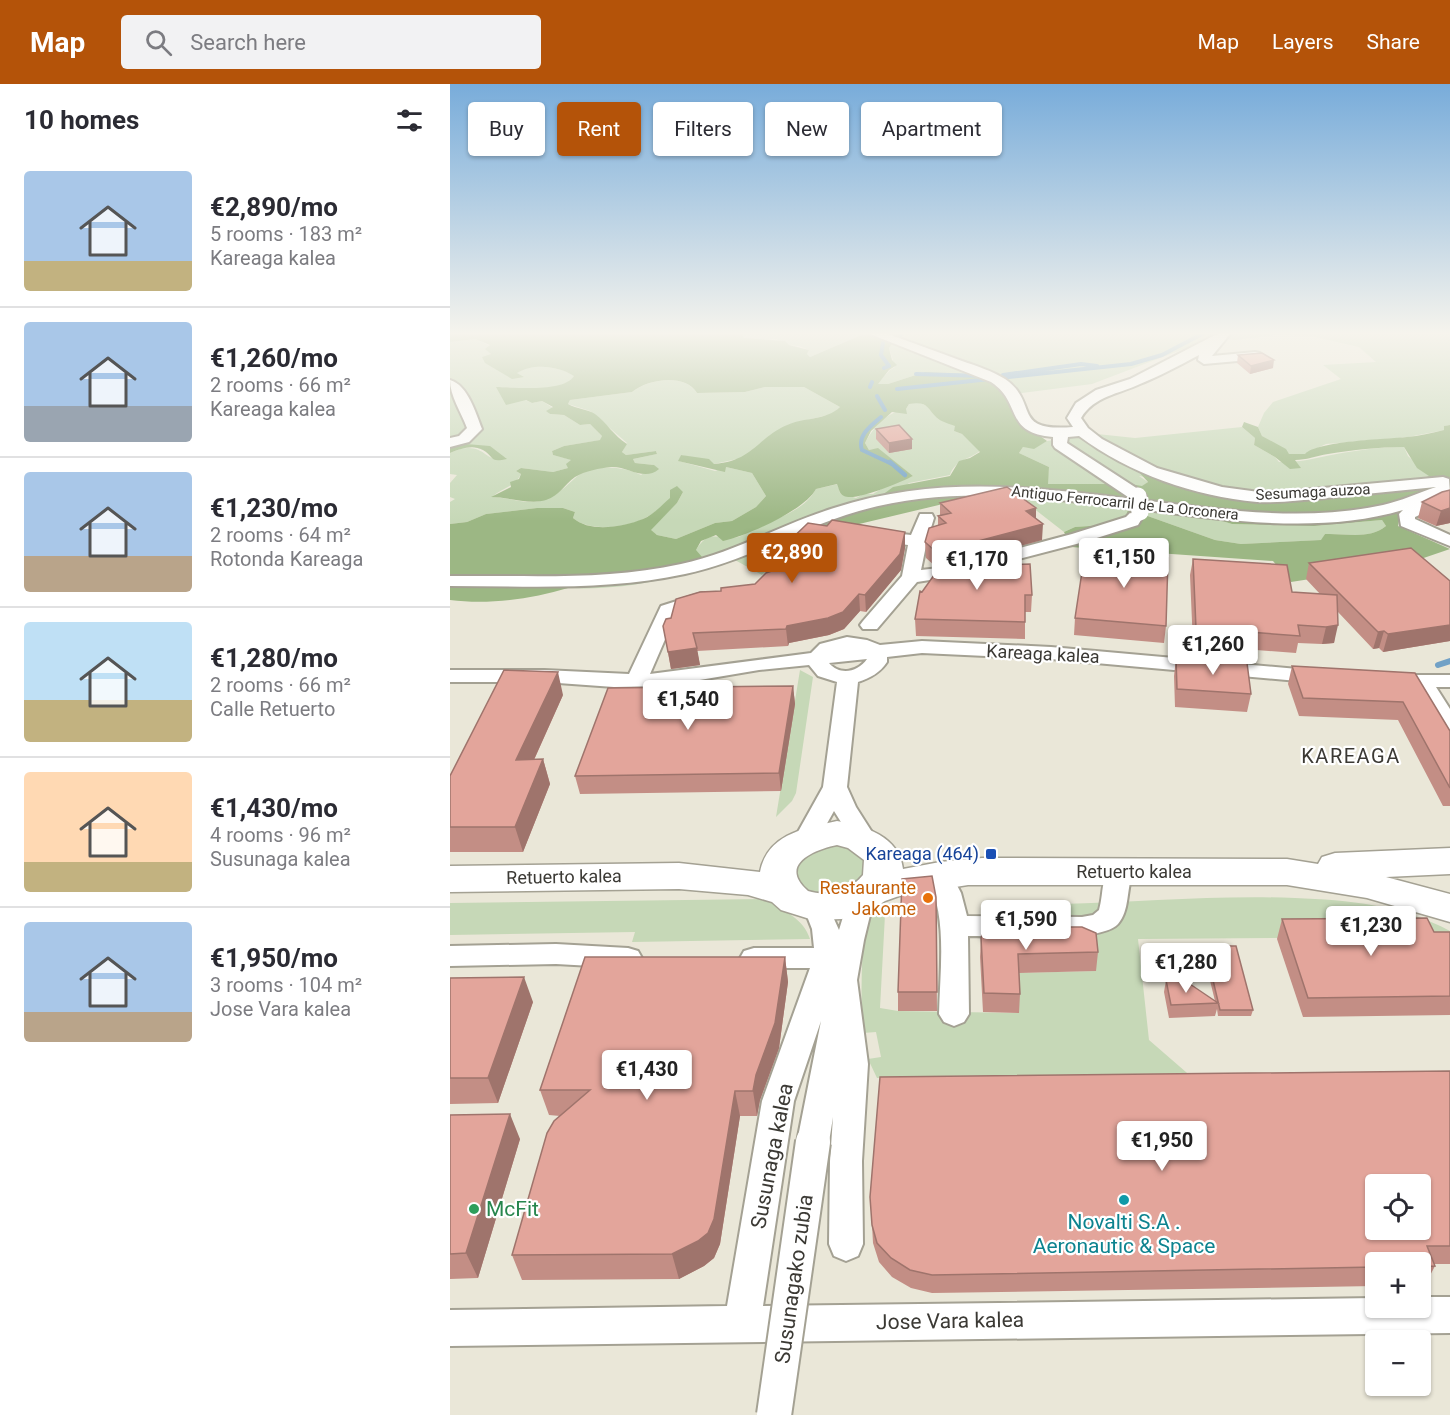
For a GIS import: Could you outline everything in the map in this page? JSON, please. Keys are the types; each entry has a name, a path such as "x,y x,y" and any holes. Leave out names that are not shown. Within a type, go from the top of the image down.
{"main road":[{"path":"837,833 871,844 883,860 882,879 869,894 848,904 827,908 800,898 778,881 778,868 783,855 799,843 837,833"},
{"name":"Retuerto kalea","path":"679,876 754,859 799,843"},
{"name":"Retuerto kalea","path":"871,844 895,856 982,871"},
{"path":"1287,872 1322,866 1450,861"},
{"path":"1450,868 1444,883 1450,899"},
{"name":"Retuerto kalea","path":"869,894 903,880 939,874 982,871 1287,872"},
{"path":"1287,872 1367,885 1450,908"},
{"name":"Retuerto kalea","path":"450,879 679,876 748,882 800,898"}],"street":[{"path":"450,443 464,439 475,429 460,396"},
{"path":"1014,396 1021,416 1029,425 1052,433 1082,431 1074,418 1080,406 1096,396"},
{"name":"Sesumaga auzoa","path":"1082,431 1151,471 1185,483 1222,492 1259,497 1450,480"},
{"path":"911,578 949,572 1078,538 1132,521 1139,504 1060,445 1063,433"},
{"name":"Antiguo Ferrocarril de La Orconera","path":"450,581 596,582 635,578 714,560 839,512 908,496 949,492 1034,490 1140,504 1284,517 1371,513 1398,507 1450,488"},
{"path":"1450,498 1407,514 1407,522 1450,541"},
{"path":"870,625 877,662 873,668 858,676 848,677 826,673 820,668 817,662 818,656 828,647 851,639 870,625 911,578 918,541 926,518"},
{"path":"1432,534 1450,529"},
{"path":"874,536 918,541"},
{"path":"637,680 668,610 690,601 725,594"},
{"path":"837,644 860,644 876,651"},
{"name":"Kareaga kalea","path":"450,676 543,676 637,680 673,678 818,656 922,647 1051,653 1342,679"},
{"path":"848,677 836,779 844,808 871,844"},
{"path":"1369,680 1450,681"},
{"path":"1422,681 1450,726"},
{"path":"799,843 836,779"},
{"path":"954,926 1097,925 1107,920 1111,914 1114,890 1120,872"},
{"path":"939,874 949,892 953,907 954,1014"},
{"name":"Susunaga kalea","path":"742,1325 778,1101 850,940 860,907 869,894"},
{"name":"Susunaga kalea","path":"800,898 826,927 853,1064 846,1161 846,1244"},
{"path":"450,956 556,954 652,958"},
{"path":"734,958 836,970"},
{"name":"Susunaga kalea","path":"813,1143 836,970"},
{"name":"Susunagako zubia","path":"774,1415 813,1143"},
{"name":"Jose Vara kalea","path":"450,1328 1450,1315"}],"green space":[{"path":"450,396 517,396 532,403 542,401 553,408 549,414 564,415 580,425 590,424 602,436 601,440 564,446 552,451 553,455 572,460 568,468 553,472 521,468 516,471 521,474 515,482 492,497 529,502 540,501 556,494 589,470 616,468 641,475 654,465 635,463 633,459 657,454 656,451 626,455 622,452 627,443 590,411 568,404 570,400 600,396 820,396 840,407 832,414 787,425 742,458 714,464 681,455 679,461 715,471 726,467 752,473 766,496 756,507 732,521 715,523 676,539 657,535 650,530 677,503 683,492 645,518 619,526 588,525 573,518 575,512 563,508 537,508 486,514 467,522 450,524 450,502 455,499 450,497 450,483 457,475 450,474 450,453 471,448 493,458 506,458 466,444 450,448"},
{"path":"501,396 600,396 570,400 568,404 589,411 603,421 627,444 622,452 626,455 656,451 657,454 633,459 635,463 654,465 659,469 648,474 617,467 593,470 575,477 555,495 540,501 491,497 511,487 510,482 519,479 521,474 516,471 521,468 553,472 568,468 566,464 571,460 553,455 552,451 564,446 600,440 602,436 590,424 580,425 564,415 550,414 546,411 553,407 542,401 532,403 526,400 506,405"},
{"path":"820,396 1007,396 1017,419 1047,441 1034,449 1023,447 1019,453 1049,467 1048,484 1142,486 1148,482 1137,470 1209,494 1395,489 1429,476 1417,468 1404,447 1356,450 1295,460 1301,468 1290,469 1254,445 1255,438 1242,427 1244,422 1258,427 1262,436 1286,449 1289,454 1305,454 1337,443 1421,435 1444,430 1444,426 1450,425 1450,494 1401,511 1398,526 1450,549 1406,564 1291,582 1273,561 1071,547 1064,532 1075,527 1104,525 1126,516 1128,509 1215,540 1241,544 1321,540 1325,534 1365,534 1386,526 1382,520 1314,526 1232,524 1212,518 1156,513 1131,507 1019,497 943,504 792,540 776,549 770,546 811,524 891,502 885,493 893,487 950,476 959,461 980,452 962,434 954,431 955,426 937,418 923,404 915,403 909,404 906,409 907,414 892,412 871,431 865,443 869,450 878,448 913,476 899,482 868,494 850,497 841,494 837,484 816,489 800,505 760,528 723,541 716,535 701,541 696,550 702,557 677,566 612,574 525,598 480,602 450,600 450,524 467,522 486,514 537,508 563,508 575,512 573,518 588,526 617,526 635,522 650,515 670,498 670,490 677,486 683,492 677,503 651,530 657,535 676,539 715,523 732,521 756,507 766,496 752,473 726,467 725,472 678,461 681,455 709,459 714,464 727,462 746,454 768,436 787,425 828,415 840,407"},
{"path":"1290,396 1450,396 1450,425 1444,426 1445,430 1408,437 1326,444 1305,454 1289,454 1262,436 1258,427 1264,413 1273,402"},
{"path":"919,402 927,406 938,419 956,426 954,431 962,434 980,451 955,466 950,475 909,483 891,502 778,539 784,554 762,575 735,560 694,572 632,585 569,588 696,550 701,543 712,537 741,536 797,509 811,497 816,489 838,484 840,493 856,498 863,494 873,494 891,483 913,476 878,449 869,450 865,443 877,425 887,417 906,409 909,404"},
{"path":"1242,427 1255,438 1254,445 1275,457 1279,462 1304,461 1367,449 1404,447 1408,456 1430,476 1395,489 1295,500 1139,476 1148,482 1142,487 1130,484 1047,484 1049,467 1019,453 1023,447 1034,448 1047,441 1097,434 1135,438"},
{"path":"466,444 490,446 507,459 495,460 483,450 475,447 450,453 450,448"},
{"path":"1019,497 1131,507 1156,513 1212,518 1232,524 1314,526 1382,520 1386,526 1365,534 1325,534 1322,540 1241,544 1215,540 1128,509 1126,516 1104,525 1075,527 1064,532"},
{"path":"800,670 813,677 796,793 792,801 776,817"},
{"path":"833,842 858,847 873,871 835,899 799,890 793,864"},
{"path":"886,896 880,1008 898,1011 1019,1013 1017,973 1096,971 1065,939 1061,904 1236,897 1355,902 1413,915 1450,931 1450,951 1420,937 1138,939 1149,1040 1194,1079 1099,1075 877,1078 868,1059 881,1057 876,1032 863,1033 862,959 865,915"},
{"path":"766,899 798,920 810,939 632,942 635,932 450,935 450,903"}],"building":[{"path":"899,425 912,439 889,443 876,429"},
{"path":"1007,487 1036,508 1026,511 1043,524 948,549 934,550 925,542 929,528 946,523 938,516 951,513 940,503"},
{"path":"1450,490 1450,508 1441,511 1422,502 1442,492"},
{"path":"832,520 905,532 900,554 865,595 859,594 843,612 828,618 787,626 786,629 693,633 697,648 668,652 663,626 666,619 671,618 676,599 700,592 721,591 721,588 755,584 766,573 772,571 775,564 759,536 783,547 808,523 827,526"},
{"path":"1411,548 1450,581 1450,625 1388,634 1384,631 1378,632 1309,563"},
{"path":"1085,552 1168,558 1166,626 1075,618"},
{"path":"987,553 1004,565 1030,564 1032,595 1025,595 1025,622 915,619 920,591 922,592 942,564"},
{"path":"1193,559 1287,565 1292,592 1337,595 1338,625 1326,627 1298,625 1300,636 1196,628"},
{"path":"1176,658 1247,663 1251,694 1177,689"},
{"path":"1292,666 1415,673 1450,731 1450,788 1403,702 1303,698"},
{"path":"504,670 558,672 516,760 543,759 515,827 450,827 450,776"},
{"path":"793,686 779,773 575,776 608,688"},
{"path":"932,876 936,897 937,992 898,992 902,879"},
{"path":"1427,918 1434,932 1450,932 1450,996 1308,998 1282,919"},
{"path":"991,927 1082,927 1096,933 1098,952 1018,954 1020,994 984,993 981,938 983,931"},
{"path":"1205,946 1236,946 1253,1010 1220,1010"},
{"path":"585,957 785,957 775,1023 756,1075 753,1091 735,1091 714,1219 708,1233 698,1241 672,1254 512,1255 547,1133 554,1121 590,1090 540,1090"},
{"path":"524,977 488,1078 450,1078 450,978"},
{"path":"1181,978 1218,1003 1171,1005 1166,980"},
{"name":"Novalti S.A . Aeronautic & Space","path":"1450,1071 1450,1246 1427,1246 1429,1252 1365,1252 1365,1267 932,1275 910,1270 891,1258 877,1243 872,1225 870,1197 880,1077"},
{"path":"510,1114 466,1253 450,1254 450,1115"}],"waterway":[{"path":"877,396 885,410"},
{"path":"881,417 863,435 862,450 892,464"},
{"path":"890,462 905,475"},
{"path":"1438,665 1450,661"}],"place":[{"name":"Kareaga (464)","path":"991,854"},
{"name":"Restaurante Jakome","path":"928,898"},
{"name":"Novalti S.A . Aeronautic & Space","path":"1124,1200"},
{"name":"McFit","path":"474,1209"}],"district":[{"name":"KAREAGA","path":"1351,756"}]}
